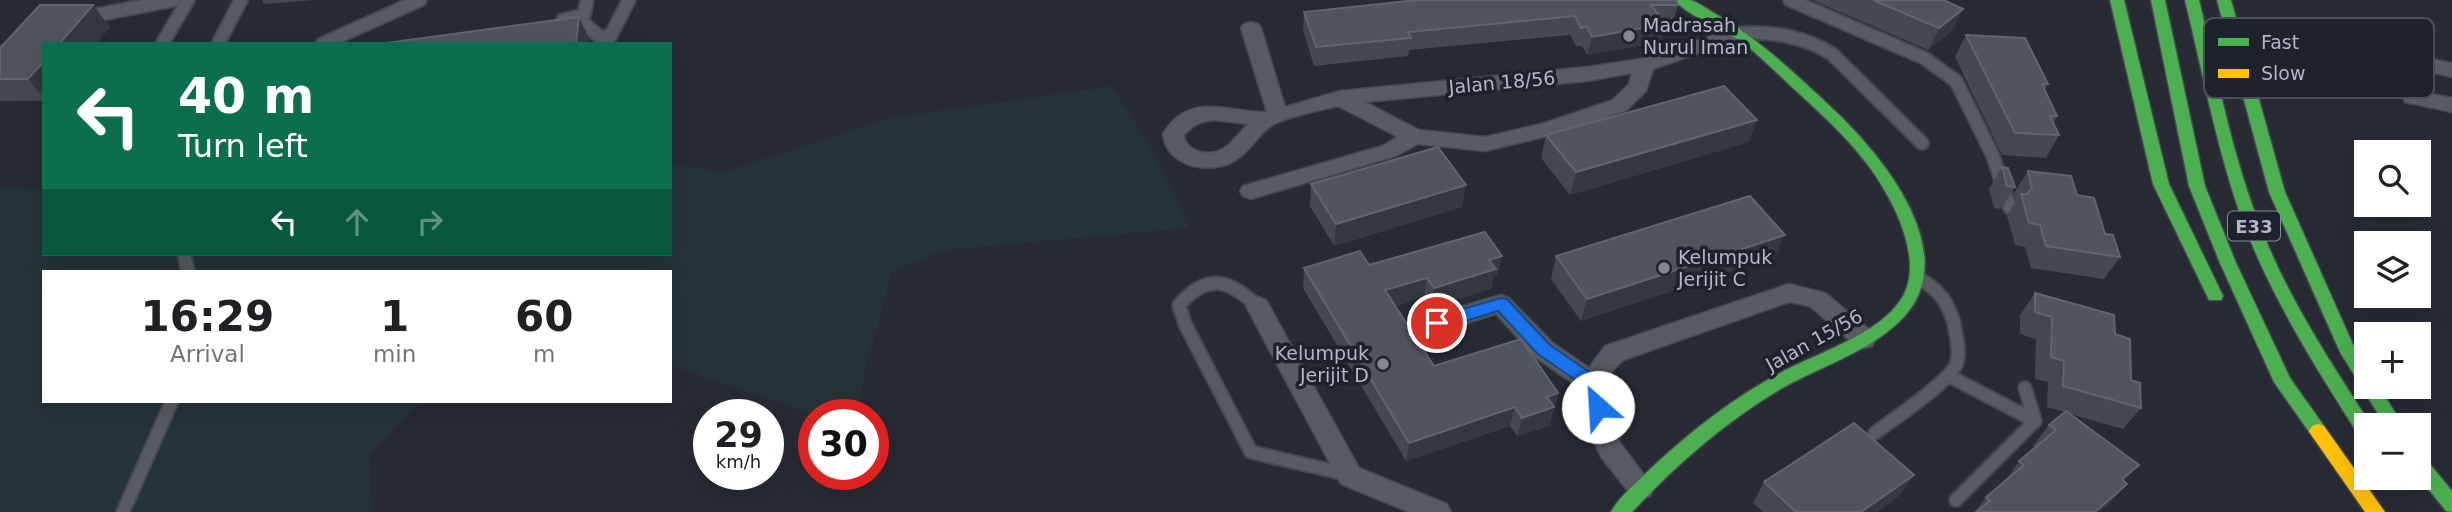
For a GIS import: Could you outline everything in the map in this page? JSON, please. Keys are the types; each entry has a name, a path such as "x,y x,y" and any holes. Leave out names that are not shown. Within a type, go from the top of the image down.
{"main road":[{"path":"1681,0 1738,33 1847,128 1874,156 1908,217 1916,251 1917,277"},
{"path":"2118,0 2161,184 2223,314"},
{"name":"E33","path":"2158,0 2197,186 2223,251 2283,382 2376,512"},
{"name":"E33","path":"2192,0 2204,48"},
{"path":"2224,0 2229,18"},
{"name":"E33","path":"2216,98 2240,192 2272,269 2311,347 2354,413"},
{"path":"2251,98 2277,192 2354,362"},
{"name":"Jalan 15/56","path":"1620,512 1641,488 1698,435 1777,384 1864,339 1888,323 1908,302 1917,277"},
{"path":"2249,343 2283,382"},
{"path":"2431,478 2452,505"}],"street":[{"name":"Jalan 18/56","path":"1251,28 1271,118 1340,98 1587,74 1644,65 1738,33"},
{"path":"1340,98 1415,137 1485,144 1585,119 1620,105 1639,86 1644,65"},
{"path":"2434,66 2452,70"},
{"path":"2417,98 2452,105"},
{"path":"1251,191 1389,151 1415,137"},
{"path":"1641,488 1610,449 1601,428 1595,385 1603,365 1614,353 1789,293 1817,299 1864,339"},
{"path":"1437,323 1501,304 1544,350 1595,385"},
{"path":"1258,306 1350,475 1438,512"}],"lane":[{"path":"79,18 174,0"},
{"path":"163,42 188,0"},
{"path":"219,42 241,0"},
{"path":"326,42 420,0"},
{"path":"551,22 577,18 587,11 587,0"},
{"path":"577,18 600,37 610,37 629,0"},
{"path":"1790,0 1924,58 1956,81 1993,156 2010,208"},
{"path":"1738,33 1786,34 1819,45 1832,54 1922,143"},
{"path":"1875,433 1949,376 1956,367 1958,357 1951,313 1945,299 1936,288 1917,277"},
{"path":"1258,306 1228,282 1214,281 1184,298 1179,306 1185,324 1251,453 1350,475"},
{"path":"1949,376 2035,421"},
{"path":"2025,388 2035,421"},
{"path":"123,512 171,403"},
{"path":"1956,500 2035,421"}],"shaded area":[{"path":"1112,86 1144,137 1190,228 944,250 892,272 859,399 798,399 798,409 784,404 784,399 769,399 672,366 672,270 42,270 42,403 420,403 369,455 372,512 0,512 0,187 42,189 42,256 672,256 672,162 720,173 889,118"}],"building":[{"path":"1417,0 1676,0 1678,5 1651,5 1666,24 1592,37 1587,27 1581,28 1575,16 1408,32 1411,38 1316,47 1304,12"},
{"path":"1873,0 1944,0 1963,9 1939,28"},
{"path":"40,5 93,5 61,42 42,42 42,63 28,79 0,79 0,48"},
{"path":"579,17 576,42 394,42"},
{"path":"1966,35 2025,38 2048,84 2042,84 2057,116 2050,116 2059,135 2015,133"},
{"path":"1724,86 1757,120 1576,172 1546,135"},
{"path":"1438,147 1466,185 1336,224 1311,184"},
{"path":"2002,167 2008,168 2015,187 2007,186"},
{"path":"2028,171 2071,176 2077,195 2094,198 2105,234 2113,235 2120,257 2046,246 2040,225 2029,223 2021,194 2027,194 2032,188"},
{"path":"1750,196 1785,235 1587,299 1556,256"},
{"path":"1485,232 1502,256 1489,260 1496,269 1434,288 1427,278 1385,290 1434,366 1521,339 1558,393 1547,397 1554,407 1522,418 1515,407 1409,443 1304,268 1360,251 1369,265"},
{"path":"2035,293 2114,315 2115,334 2130,339 2131,380 2140,383 2141,408 2063,386 2064,361 2051,357 2052,317 2035,312"},
{"path":"2066,411 2139,465 2122,479 2127,484 2095,512 1976,512 1990,501 1986,497 2024,465 2019,461 2056,430 2049,425"},
{"path":"1854,423 1914,475 1861,512 1796,512 1764,482"}],"traffic: fast":[{"path":"1620,512 1674,458 1733,411 1775,384 1845,350 1878,330 1906,304 1917,279 1916,251 1903,211 1881,172 1854,138 1761,50 1681,0"},
{"path":"2117,0 2161,184 2215,296"},
{"path":"2158,0 2197,186 2228,263 2283,382 2318,431"},
{"path":"2192,0 2204,51"},
{"path":"2224,0 2229,18"},
{"path":"2215,98 2241,195 2262,250 2288,304 2354,413"},
{"path":"2251,98 2277,192 2354,362"},
{"path":"2378,399 2386,413"},
{"path":"2431,478 2452,505"}],"traffic: slow":[{"path":"2318,431 2376,512"}],"place":[{"name":"Madrasah Nurul Iman","path":"1629,36"},
{"name":"Kelumpuk Jerijit C","path":"1664,268"},
{"name":"Kelumpuk Jerijit D","path":"1383,364"}],"route":[{"path":"1437,323 1501,304 1544,350 1595,385 1598,407"}]}
